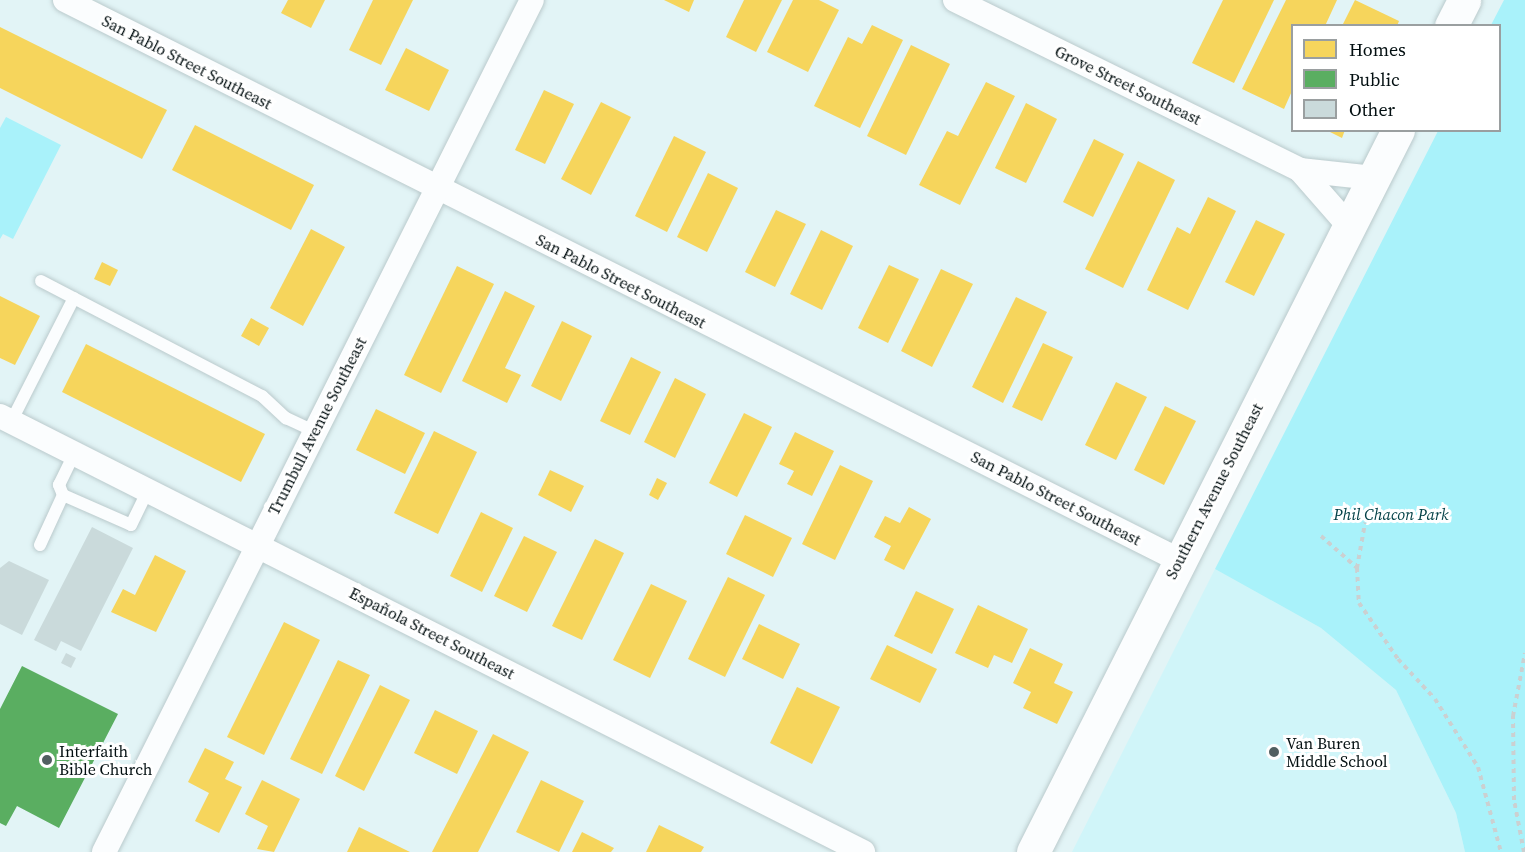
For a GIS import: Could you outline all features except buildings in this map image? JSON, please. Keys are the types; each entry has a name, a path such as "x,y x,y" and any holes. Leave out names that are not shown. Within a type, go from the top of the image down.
{"street":[{"name":"San Pablo Street Southeast","path":"64,0 1179,560"},
{"name":"Trumbull Avenue Southeast","path":"104,852 532,0"},
{"name":"Grove Street Southeast","path":"955,0 1300,170 1374,178"},
{"path":"1452,24 1464,0"},
{"name":"Southern Avenue Southeast","path":"1033,852 1397,132"},
{"name":"Grove Street Southeast","path":"1300,170 1349,226"},
{"name":"Española Street Southeast","path":"6,419 863,852"}],"lane":[{"path":"41,281 262,396 286,418 314,431"},
{"path":"6,419 74,298"},
{"path":"74,454 59,485 63,495 131,525 148,490"},
{"path":"40,545 63,495"}],"path":[{"path":"1365,523 1357,568 1359,603 1398,659 1436,699 1478,767 1501,852"},
{"path":"1321,537 1357,568"},
{"path":"1524,852 1514,800 1513,716 1525,652"}],"shaded area":[{"name":"Van Buren Middle School","path":"1215,569 1321,628 1396,690 1456,813 1465,852 1072,852"}],"green space":[{"name":"Phil Chacon Park","path":"1504,0 1525,0 1525,852 1465,852 1456,813 1396,690 1321,628 1215,569 1437,132 1501,132 1501,24 1492,24"},
{"path":"6,117 61,145 13,239 3,234 0,239 0,128"}],"place":[{"name":"Van Buren Middle School","path":"1274,752"},
{"name":"Interfaith Bible Church","path":"47,760"}]}
